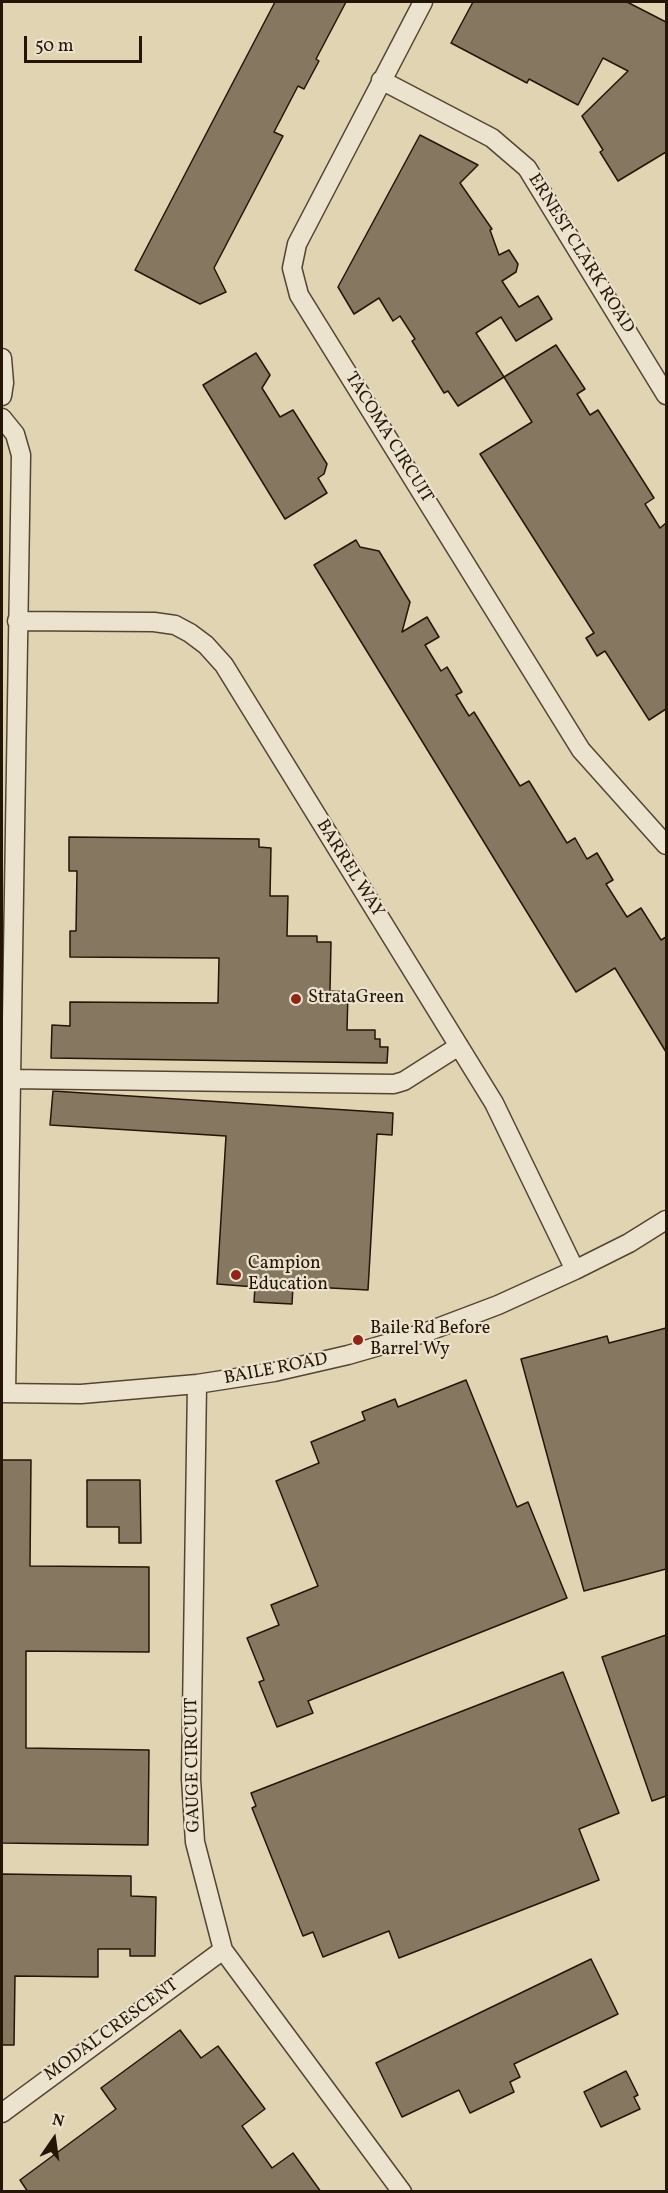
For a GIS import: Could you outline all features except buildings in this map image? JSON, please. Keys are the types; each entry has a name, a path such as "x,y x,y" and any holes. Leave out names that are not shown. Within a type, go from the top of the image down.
{"street":[{"name":"TACOMA CIRCUIT","path":"423,2 297,244 292,268 299,295 581,750 666,845"},
{"name":"ERNEST CLARK ROAD","path":"381,80 492,138 527,168 666,394"},
{"path":"2,358 4,383 2,396"},
{"path":"2,418 15,435 21,455 4,1393"},
{"name":"BARREL WAY","path":"17,621 154,622 175,626 206,645 224,665 494,1103 575,1270"},
{"path":"10,1079 394,1084 409,1078 459,1046"},
{"name":"BAILE ROAD","path":"4,1393 81,1394 197,1384 274,1372 348,1355 424,1334 498,1305 629,1243 666,1220"},
{"name":"GAUGE CIRCUIT","path":"197,1384 191,1779 195,1842 223,1950 402,2192"},
{"name":"MODAL CRESCENT","path":"2,2113 223,1950"}],"place":[{"name":"StrataGreen","path":"296,999"},
{"name":"Campion Education","path":"236,1275"},
{"name":"Baile Rd Before Barrel Wy","path":"358,1340"}]}
